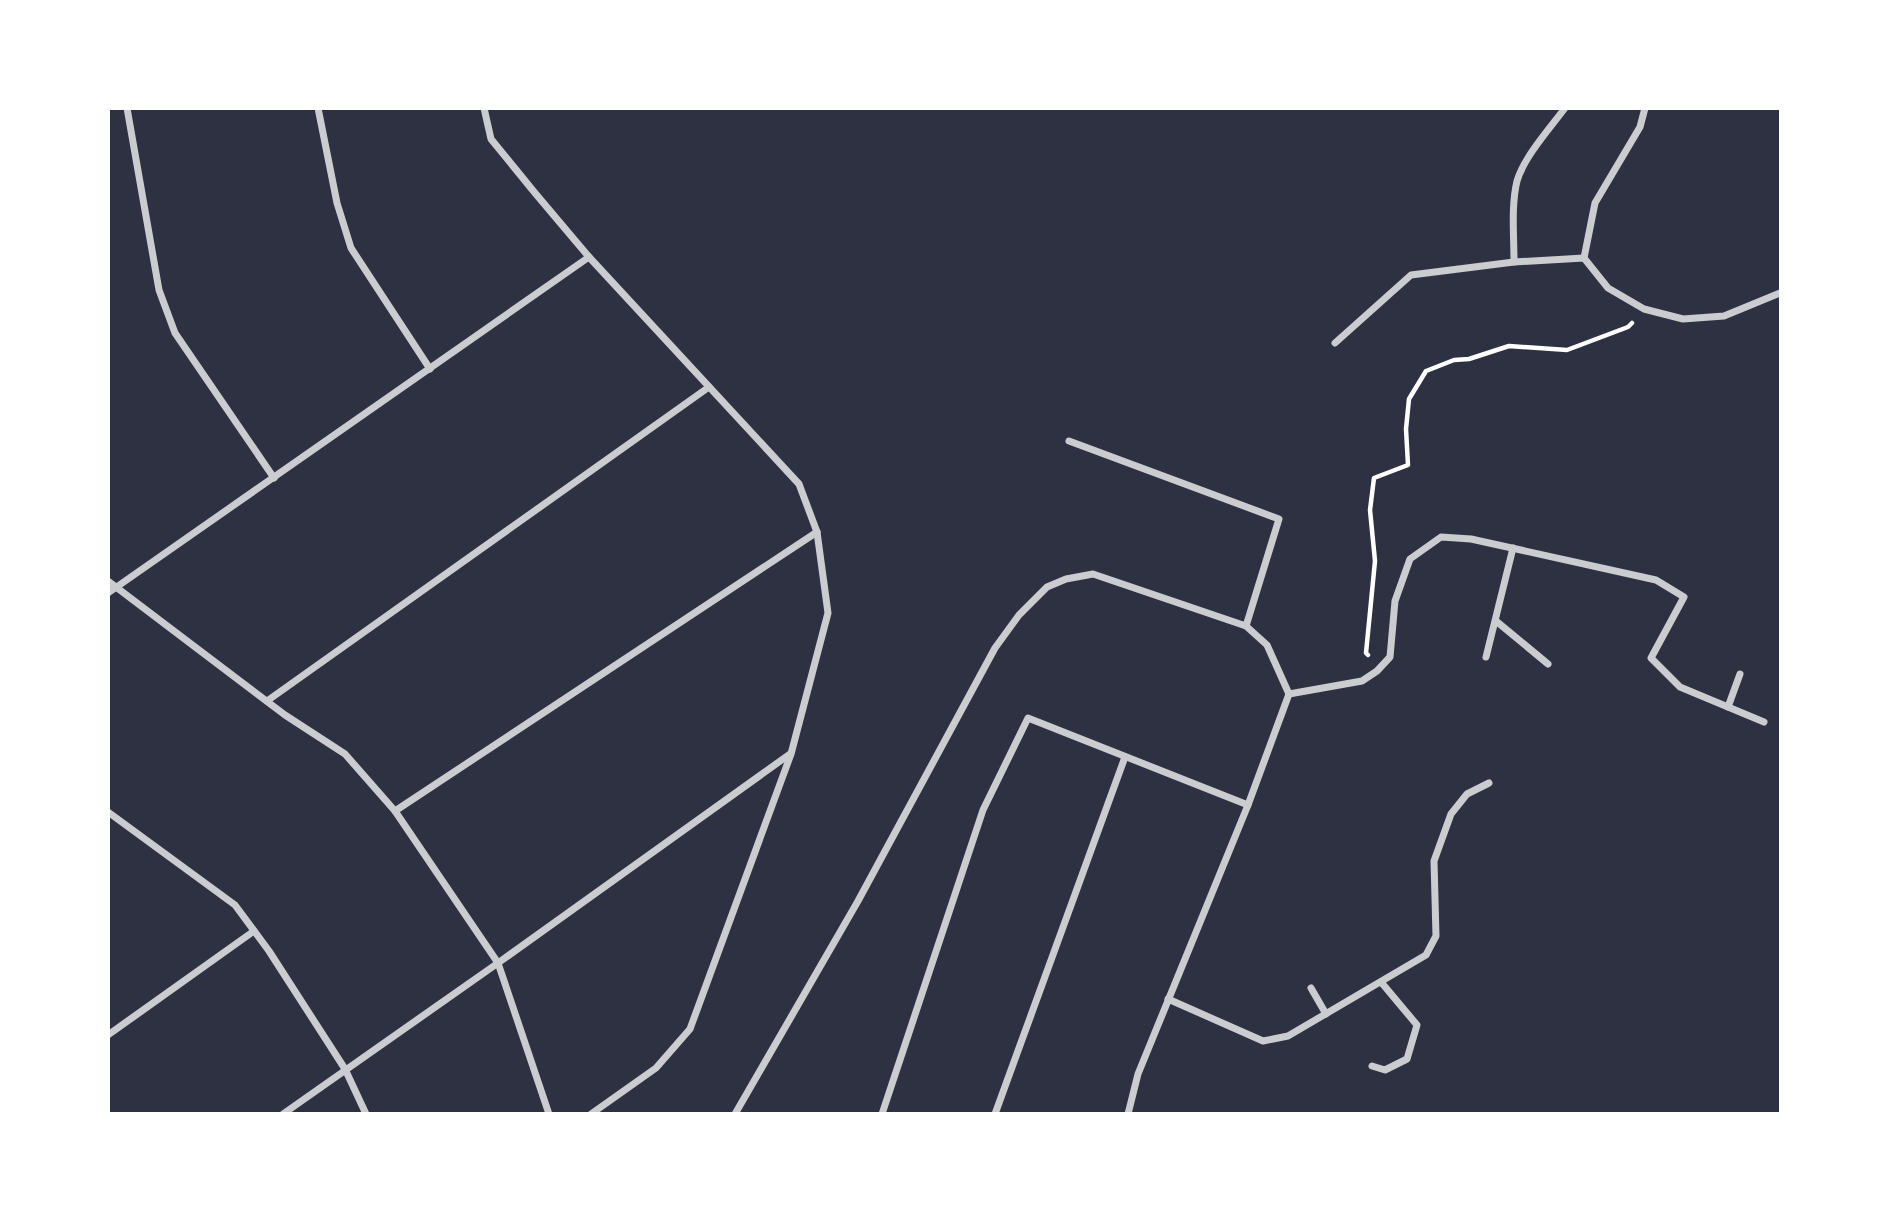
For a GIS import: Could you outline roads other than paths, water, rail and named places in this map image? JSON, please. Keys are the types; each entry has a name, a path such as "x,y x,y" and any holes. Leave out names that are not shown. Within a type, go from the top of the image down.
{"street":[{"path":"127,108 159,290 175,332 274,478"},
{"path":"318,108 337,203 351,248 430,369"},
{"path":"484,108 491,139 589,257 799,484 817,532 828,612 791,754 690,1029 656,1068 591,1114"},
{"path":"1514,262 1514,208 1518,179 1533,149 1565,108"},
{"path":"1645,108 1640,127 1595,203 1584,258 1608,288 1644,309 1683,319 1724,316 1780,293"},
{"path":"108,593 589,257"},
{"path":"1335,343 1410,275 1514,262 1584,258"},
{"path":"267,701 709,387"},
{"path":"1069,441 1279,519 1246,626"},
{"path":"396,811 817,532"},
{"path":"1289,694 1362,681 1377,671 1390,657 1395,601 1410,559 1441,537 1471,539 1656,580 1684,597 1651,658 1680,687 1764,722"},
{"path":"1486,657 1513,548"},
{"path":"735,1114 858,901 995,648 1019,615 1046,587 1066,579 1093,575 1246,626 1267,645 1289,694 1248,804 1138,1074 1128,1114"},
{"path":"108,581 285,715 345,754 396,811 498,963 549,1114"},
{"path":"1496,621 1548,664"},
{"path":"1728,707 1740,674"},
{"path":"882,1114 983,810 1028,718 1248,804"},
{"path":"283,1114 791,754"},
{"path":"995,1114 1125,757"},
{"path":"1168,999 1263,1041 1288,1036 1426,955 1436,936 1434,861 1451,814 1467,794 1489,783"},
{"path":"108,812 235,905 345,1069 366,1114"},
{"path":"108,1034 254,931"},
{"path":"1372,1066 1385,1070 1407,1059 1417,1025 1381,982"},
{"path":"1311,988 1326,1014"}]}
